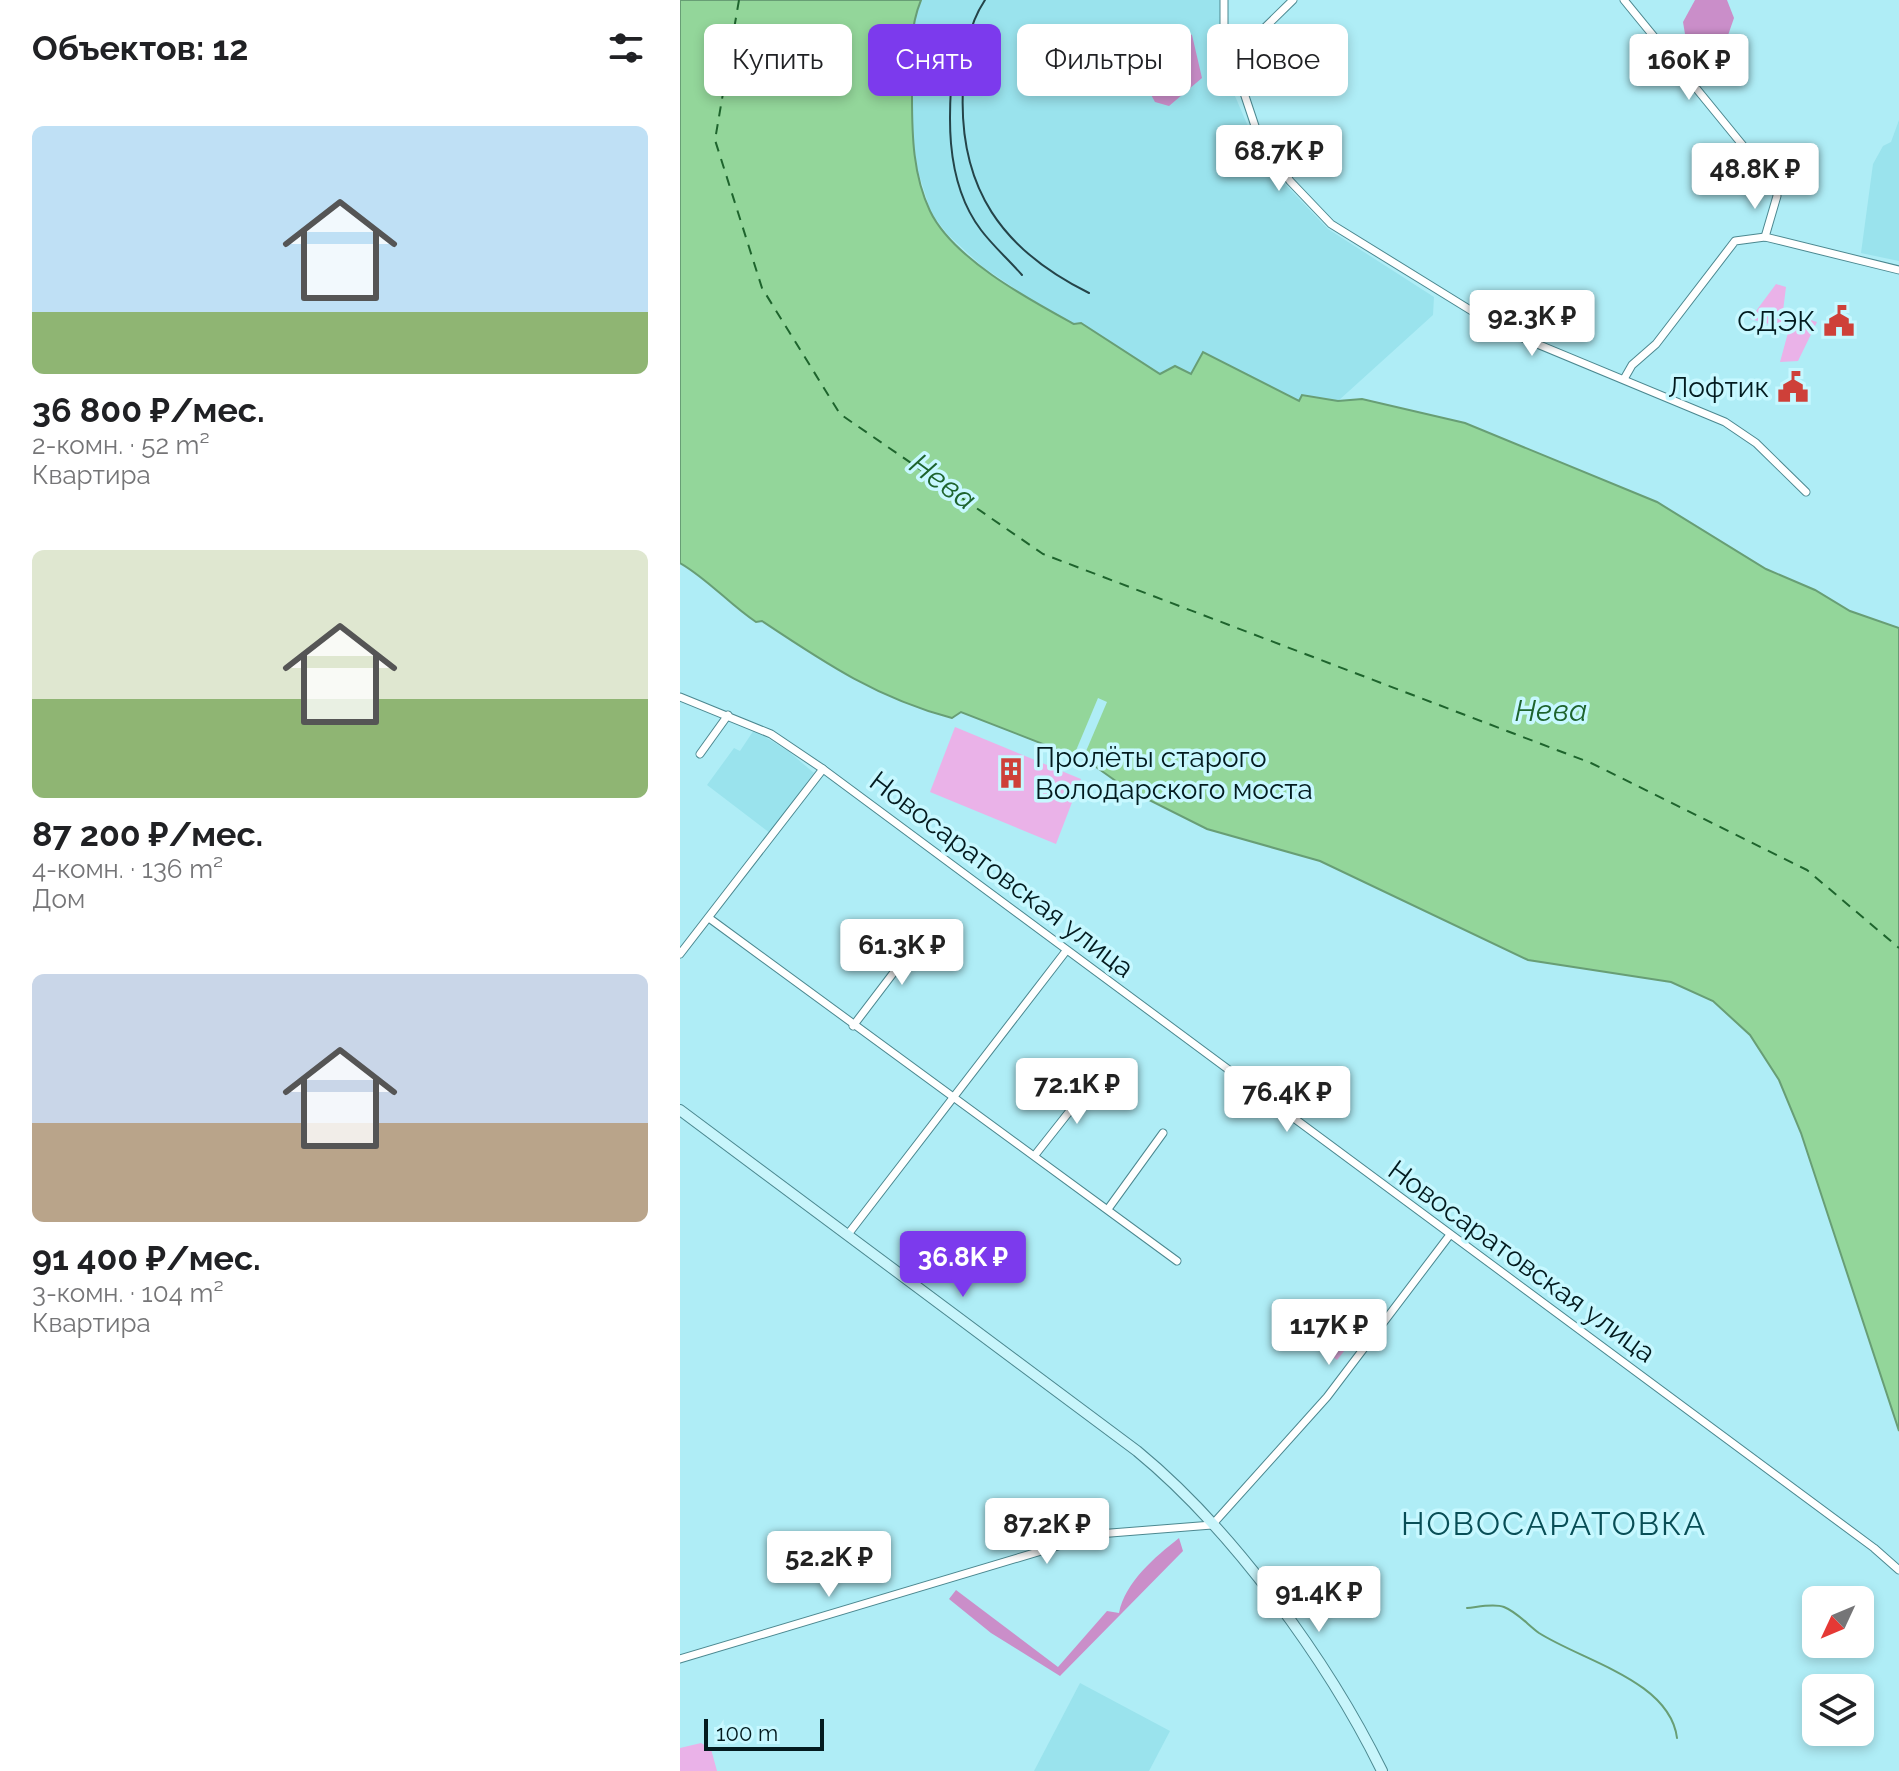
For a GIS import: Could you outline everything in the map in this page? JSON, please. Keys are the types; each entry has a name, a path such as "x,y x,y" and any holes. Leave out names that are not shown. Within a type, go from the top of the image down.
{"main road":[{"path":"680,1110 849,1233 1137,1451 1182,1490 1312,1653 1382,1771"}],"street":[{"path":"1224,0 1224,24"},
{"path":"1270,24 1293,0"},
{"path":"1624,0 1776,186 1777,196 1765,237"},
{"path":"1245,96 1256,129 1290,181 1331,224 1501,329 1725,422 1756,443 1806,492"},
{"path":"1624,379 1632,365 1656,344 1735,241 1765,237 1899,270"},
{"name":"Новосаратовская улица","path":"680,697 771,734 823,769 1449,1236 1874,1548 1899,1570"},
{"path":"700,754 728,715"},
{"path":"680,954 823,769"},
{"path":"709,918 1177,1261"},
{"path":"853,1026 926,930"},
{"path":"849,1233 1066,951"},
{"path":"1035,1155 1095,1079"},
{"path":"1108,1209 1163,1133"},
{"path":"680,1659 1098,1534 1212,1525 1327,1397 1449,1236"}],"shaded area":[{"path":"921,0 1221,0 1221,24 1207,24 1207,96 1235,96 1247,124 1285,184 1328,229 1434,297 1433,315 1338,401 1302,395 1299,401 1203,352 1191,374 1160,374 1039,305 983,267 948,235 931,213 913,155 912,96 1001,96 1001,24 913,24"},
{"path":"1695,0 1727,0 1734,18 1726,41 1709,51 1686,40 1683,22"},
{"path":"1191,34 1192,35 1202,78 1191,87"},
{"path":"1152,96 1181,96 1169,106 1155,102"},
{"path":"1899,120 1899,261 1861,253 1873,164 1883,146 1891,142"},
{"path":"1776,284 1786,287 1783,311 1817,322 1798,361 1780,362 1789,329 1750,319"},
{"path":"955,727 1081,779 1056,844 930,792"},
{"path":"754,730 788,751 814,773 770,833 707,785 734,748 740,751"},
{"path":"1343,1306 1366,1324 1337,1360 1315,1342"},
{"path":"1179,1538 1183,1551 1060,1676 991,1633 949,1599 956,1590 1058,1667 1107,1611 1119,1613 1134,1581"},
{"path":"1080,1683 1170,1731 1149,1771 1034,1771"},
{"path":"701,1743 711,1749 717,1771 680,1771 680,1748"}],"water":[{"name":"Нева","path":"680,0 921,0 914,24 868,24 868,96 912,96 917,169 930,211 941,229 974,262 1036,303 1074,324 1081,323 1160,374 1175,366 1191,374 1203,352 1299,401 1302,395 1338,401 1362,399 1465,423 1657,502 1766,569 1815,590 1850,611 1899,628 1899,1431 1801,1133 1779,1080 1750,1035 1713,1001 1671,982 1528,960 1320,861 1207,829 1127,789 1089,762 961,712 952,718 876,690 830,665 762,621 756,622 680,563"}],"pier":[{"path":"1098,698 1107,702 1081,763 1072,760"}],"waterway":[{"path":"1467,1608 1504,1607 1539,1633 1642,1687 1659,1701 1671,1718 1677,1738"}],"ferry route":[{"path":"739,0 715,140 762,288 840,414 1043,554 1591,763 1807,870 1899,948"}],"railway":[{"path":"985,0 968,42 963,88 963,124 968,156 978,185 992,212 1010,236 1058,276 1089,293"},
{"path":"950,96 951,144 960,189 981,230 1022,275"}],"place":[{"name":"СДЭК","path":"1839,321"},
{"name":"Лофтик","path":"1793,387"},
{"name":"Пролёты старого Володарского моста","path":"1011,773"}],"district":[{"name":"НОВОСАРАТОВКА","path":"1554,1524"}]}
